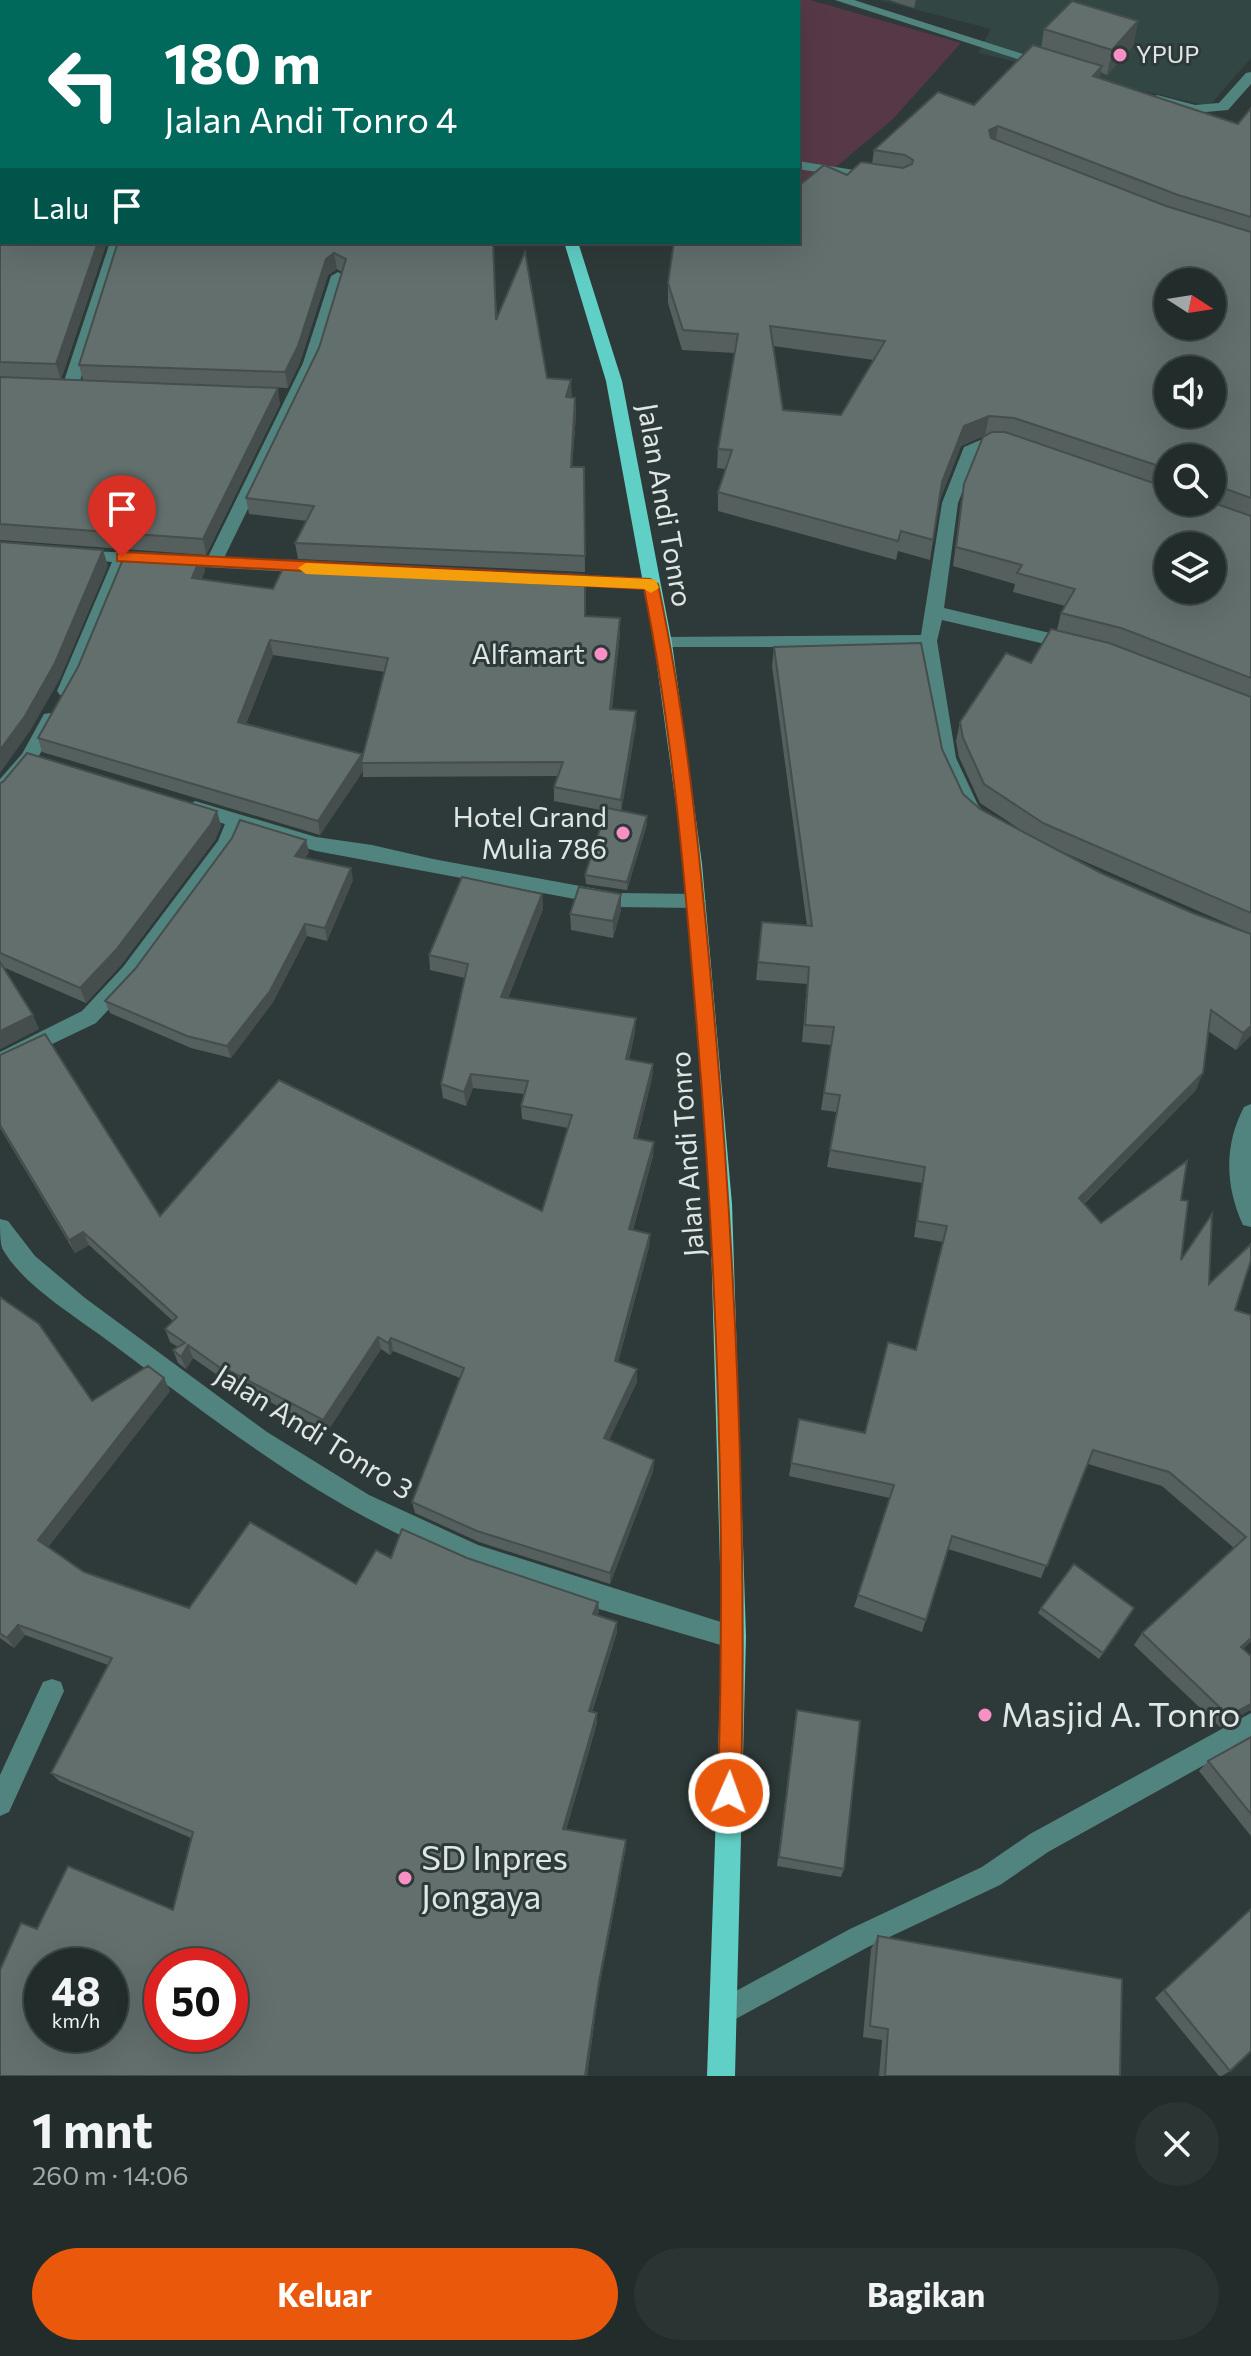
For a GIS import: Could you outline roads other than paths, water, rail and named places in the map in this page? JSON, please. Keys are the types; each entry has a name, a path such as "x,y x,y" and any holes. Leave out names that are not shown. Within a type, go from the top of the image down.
{"main road":[{"name":"Jalan Andi Tonro","path":"572,244 614,381 663,643 696,901 721,1204 734,1637 721,2076"}],"street":[{"path":"841,0 1065,70"},
{"path":"1141,94 1195,109 1223,107 1251,76"},
{"path":"800,165 886,179"},
{"path":"70,388 116,244"},
{"path":"213,564 287,396 322,335 338,276"},
{"path":"995,826 971,810 947,758 928,641 950,503 970,451 985,443 1023,449"},
{"path":"61,553 324,569"},
{"path":"0,791 36,760 122,557"},
{"path":"543,579 650,584"},
{"path":"935,612 1095,650"},
{"path":"663,643 928,641"},
{"path":"176,802 316,844 618,900 696,901"},
{"path":"0,1061 89,1017 130,973 209,868 226,844 236,819"},
{"path":"1251,1113 1246,1120 1239,1165 1244,1204 1251,1218"},
{"name":"Jalan Andi Tonro 3","path":"0,1228 7,1254 232,1422 336,1489 385,1516 481,1558 734,1637"},
{"path":"0,1803 52,1691"},
{"path":"723,2012 859,1938 991,1876 1039,1843 1251,1725"}],"place":[{"name":"YPUP","path":"1120,55"},
{"name":"Alfamart","path":"601,654"},
{"name":"Hotel Grand Mulia 786","path":"623,833"},
{"name":"Masjid A. Tonro","path":"985,1715"},
{"name":"SD Inpres Jongaya","path":"405,1878"}]}
